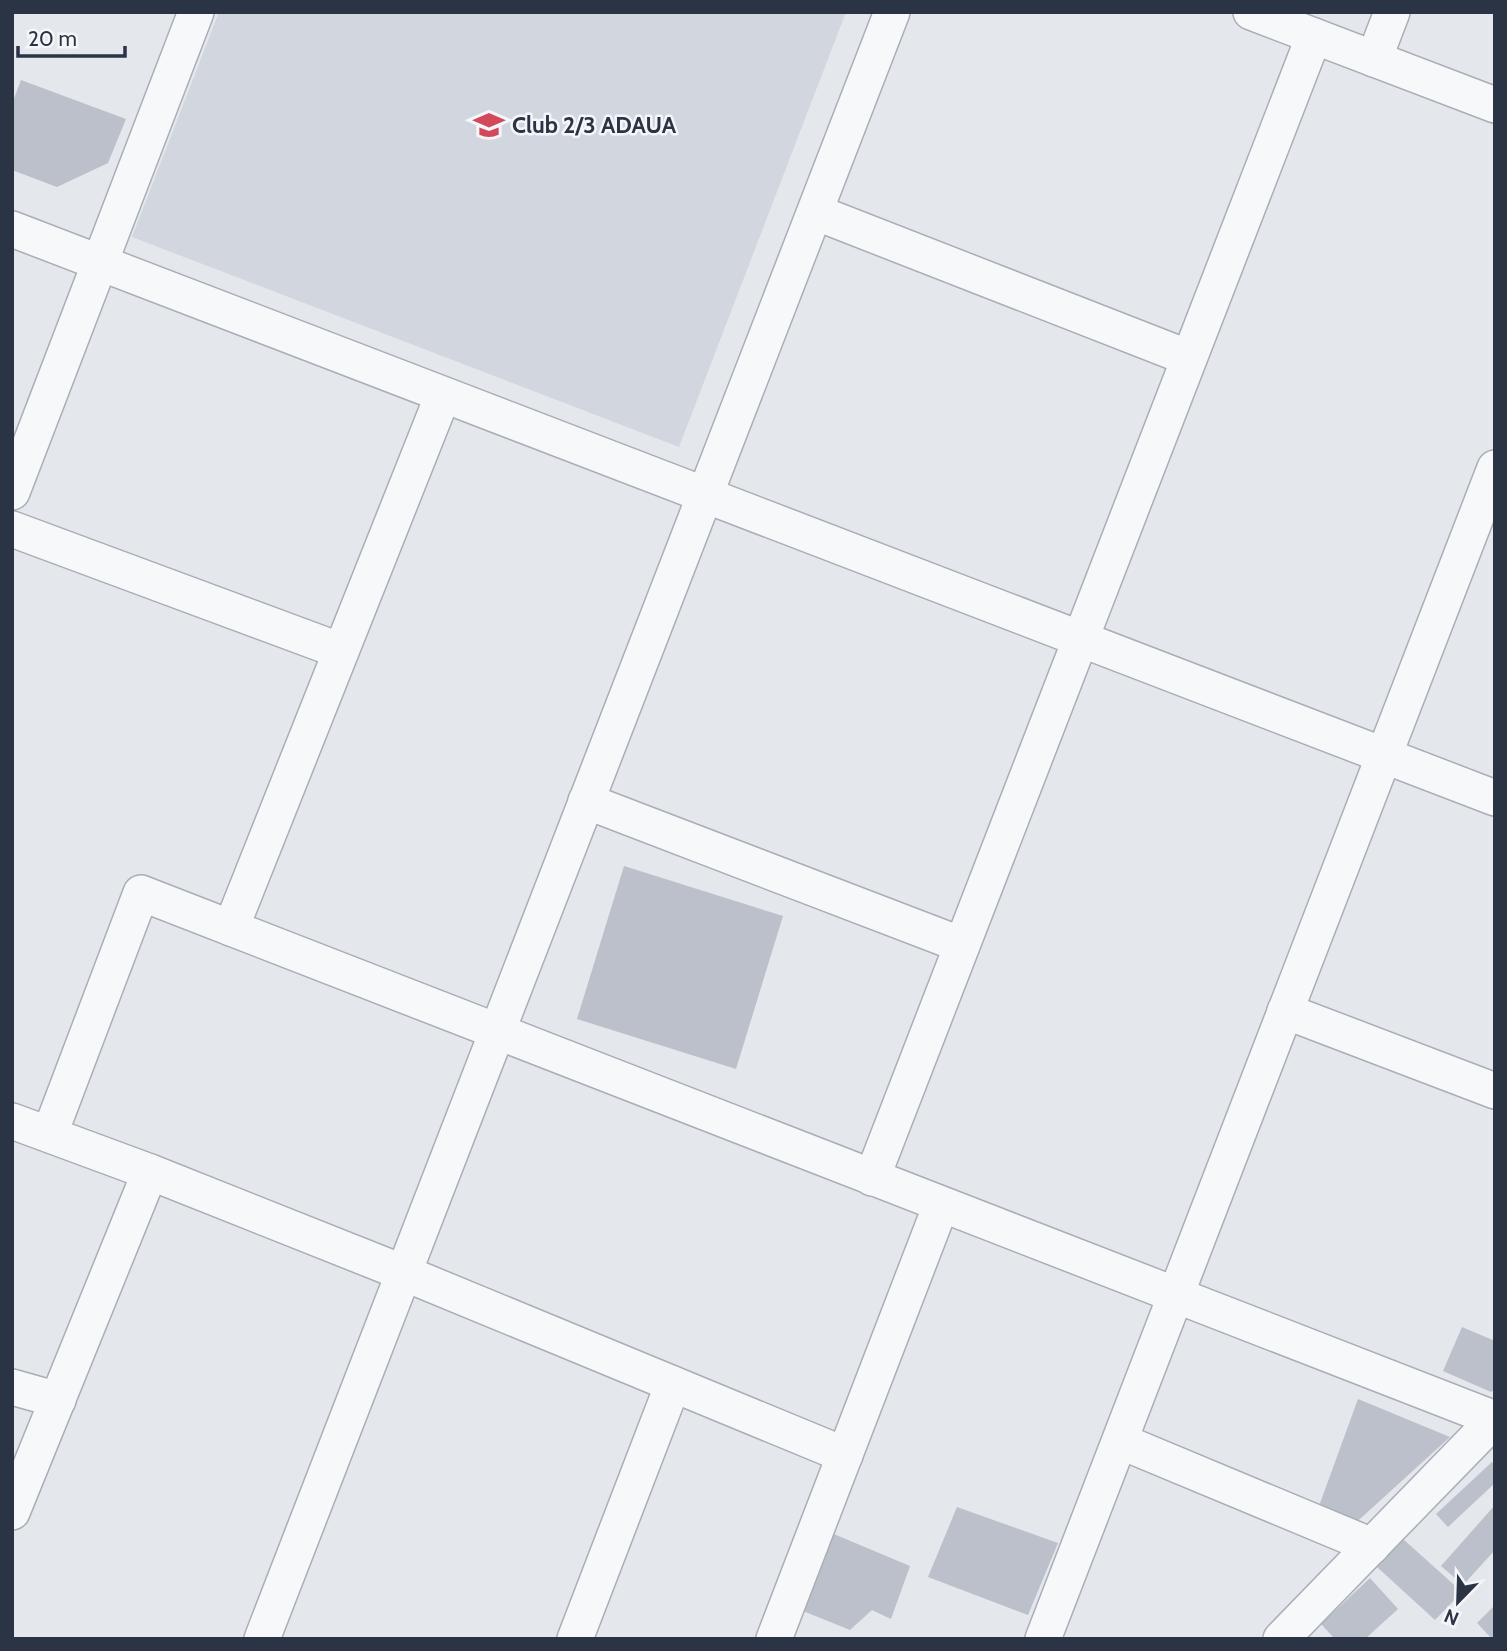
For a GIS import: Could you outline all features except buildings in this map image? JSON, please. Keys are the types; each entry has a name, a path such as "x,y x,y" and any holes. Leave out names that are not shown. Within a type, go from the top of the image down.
{"street":[{"path":"12,492 196,12"},
{"path":"262,1639 892,12"},
{"path":"1251,12 1495,105"},
{"path":"1374,59 1392,12"},
{"path":"872,1178 1314,36"},
{"path":"815,212 1189,358"},
{"path":"12,229 1495,798"},
{"path":"231,928 443,395"},
{"path":"1043,1639 1495,468"},
{"path":"12,529 341,651"},
{"path":"586,801 962,945"},
{"path":"50,1133 141,893 1495,1419 1281,1639"},
{"path":"1285,1011 1495,1091"},
{"path":"12,1121 50,1133 404,1273 845,1455"},
{"path":"12,1512 150,1172"},
{"path":"775,1639 941,1205"},
{"path":"576,1638 673,1384"},
{"path":"12,1387 58,1400"},
{"path":"1120,1441 1372,1546"}],"shaded area":[{"name":"Club 2/3 ADAUA","path":"219,12 846,12 679,447 132,237"}],"place":[{"name":"Club 2/3 ADAUA","path":"489,125"}]}
